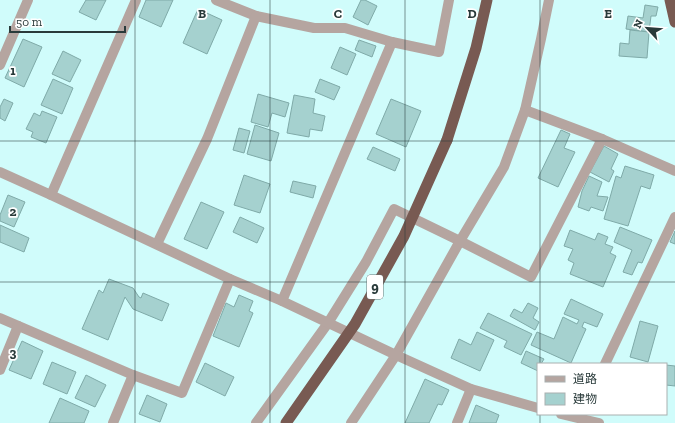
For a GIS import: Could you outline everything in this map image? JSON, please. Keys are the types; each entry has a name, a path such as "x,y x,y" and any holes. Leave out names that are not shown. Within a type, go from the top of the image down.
{"highway":[{"name":"9","path":"286,423 358,317 404,236 447,140 476,48 487,0"},
{"path":"670,0 675,22"}],"street":[{"path":"0,65 28,0"},
{"path":"51,195 136,0"},
{"path":"216,0 256,16 314,28 346,28 392,42 439,52 449,0"},
{"path":"351,423 396,355 460,241 504,167 525,110 549,0"},
{"path":"157,244 207,139 256,16"},
{"path":"282,301 392,42"},
{"path":"525,110 602,139 675,171"},
{"path":"256,423 328,324 366,262 394,209 531,277 602,139"},
{"path":"0,172 471,389 537,408"},
{"path":"605,363 675,217"},
{"path":"0,318 133,375 182,393 230,279"},
{"path":"0,370 18,326"},
{"path":"113,423 133,375"},
{"path":"457,423 471,389"},
{"path":"565,415 599,423"}],"building":[{"path":"86,0 106,0 96,20 79,12"},
{"path":"146,0 173,0 161,27 139,17"},
{"path":"361,0 365,0 377,6 368,25 353,17"},
{"path":"645,5 658,7 656,16 651,16 649,32 626,29 628,16 643,18"},
{"path":"198,9 222,20 207,54 183,43"},
{"path":"630,30 649,32 647,58 619,56 620,43 629,44"},
{"path":"23,39 42,47 24,87 5,78"},
{"path":"359,40 376,46 372,57 355,50"},
{"path":"340,47 356,54 347,75 331,68"},
{"path":"63,51 81,60 70,82 52,74"},
{"path":"53,79 73,88 62,114 41,105"},
{"path":"320,79 340,87 334,100 315,92"},
{"path":"258,94 289,103 285,117 272,113 268,127 251,122"},
{"path":"294,95 315,99 313,113 325,116 322,131 310,129 309,137 287,133"},
{"path":"4,99 13,103 5,121 0,118 0,107"},
{"path":"391,99 421,111 406,147 376,134"},
{"path":"42,111 57,117 46,143 31,137 33,132 26,129 34,113 40,116"},
{"path":"255,125 279,133 271,161 247,154"},
{"path":"239,128 250,131 244,153 233,150"},
{"path":"561,130 570,134 564,148 575,152 558,187 538,178"},
{"path":"604,146 618,154 611,169 614,171 609,182 590,172"},
{"path":"373,147 400,159 395,171 367,159"},
{"path":"625,166 654,175 650,189 641,186 628,226 604,219 616,176 621,178"},
{"path":"244,175 270,184 260,213 234,205"},
{"path":"589,176 602,182 597,196 608,197 603,211 591,207 589,211 578,207 582,191"},
{"path":"293,181 316,186 313,198 290,192"},
{"path":"8,195 25,202 14,227 0,221 0,215"},
{"path":"201,202 224,212 207,249 184,239"},
{"path":"240,217 264,228 257,243 233,232"},
{"path":"0,225 29,238 24,252 0,242"},
{"path":"620,227 652,240 642,263 638,262 632,275 623,272 632,250 614,242"},
{"path":"570,230 595,240 598,233 608,237 605,244 613,247 610,253 616,256 603,287 570,274 574,263 568,260 573,249 564,246"},
{"path":"675,231 675,244 670,242"},
{"path":"109,279 133,288 141,298 143,293 169,304 162,321 133,309 125,297 108,340 82,329 99,290 103,293"},
{"path":"239,295 253,301 249,311 253,313 239,347 213,336 226,303 234,307"},
{"path":"571,299 603,314 597,327 584,322 582,327 586,329 571,363 531,345 537,332 554,339 563,317 577,324 579,320 564,314"},
{"path":"528,303 538,308 533,318 539,322 535,330 510,316 514,309 522,313"},
{"path":"488,313 532,334 521,355 504,347 507,341 480,328"},
{"path":"640,321 658,326 648,362 630,357"},
{"path":"477,332 494,340 480,371 451,358 459,339 471,345"},
{"path":"22,341 43,351 31,379 9,370"},
{"path":"526,351 544,359 542,363 537,363 537,371 521,363"},
{"path":"52,362 76,372 67,394 43,384"},
{"path":"205,363 234,377 225,396 196,382"},
{"path":"667,365 675,366 675,386 667,385"},
{"path":"86,375 106,385 95,407 75,398"},
{"path":"425,379 449,390 442,405 438,404 429,423 405,423"},
{"path":"147,395 167,404 160,422 139,414"},
{"path":"60,398 89,411 84,423 49,423"},
{"path":"476,405 499,415 496,423 469,423"}]}
